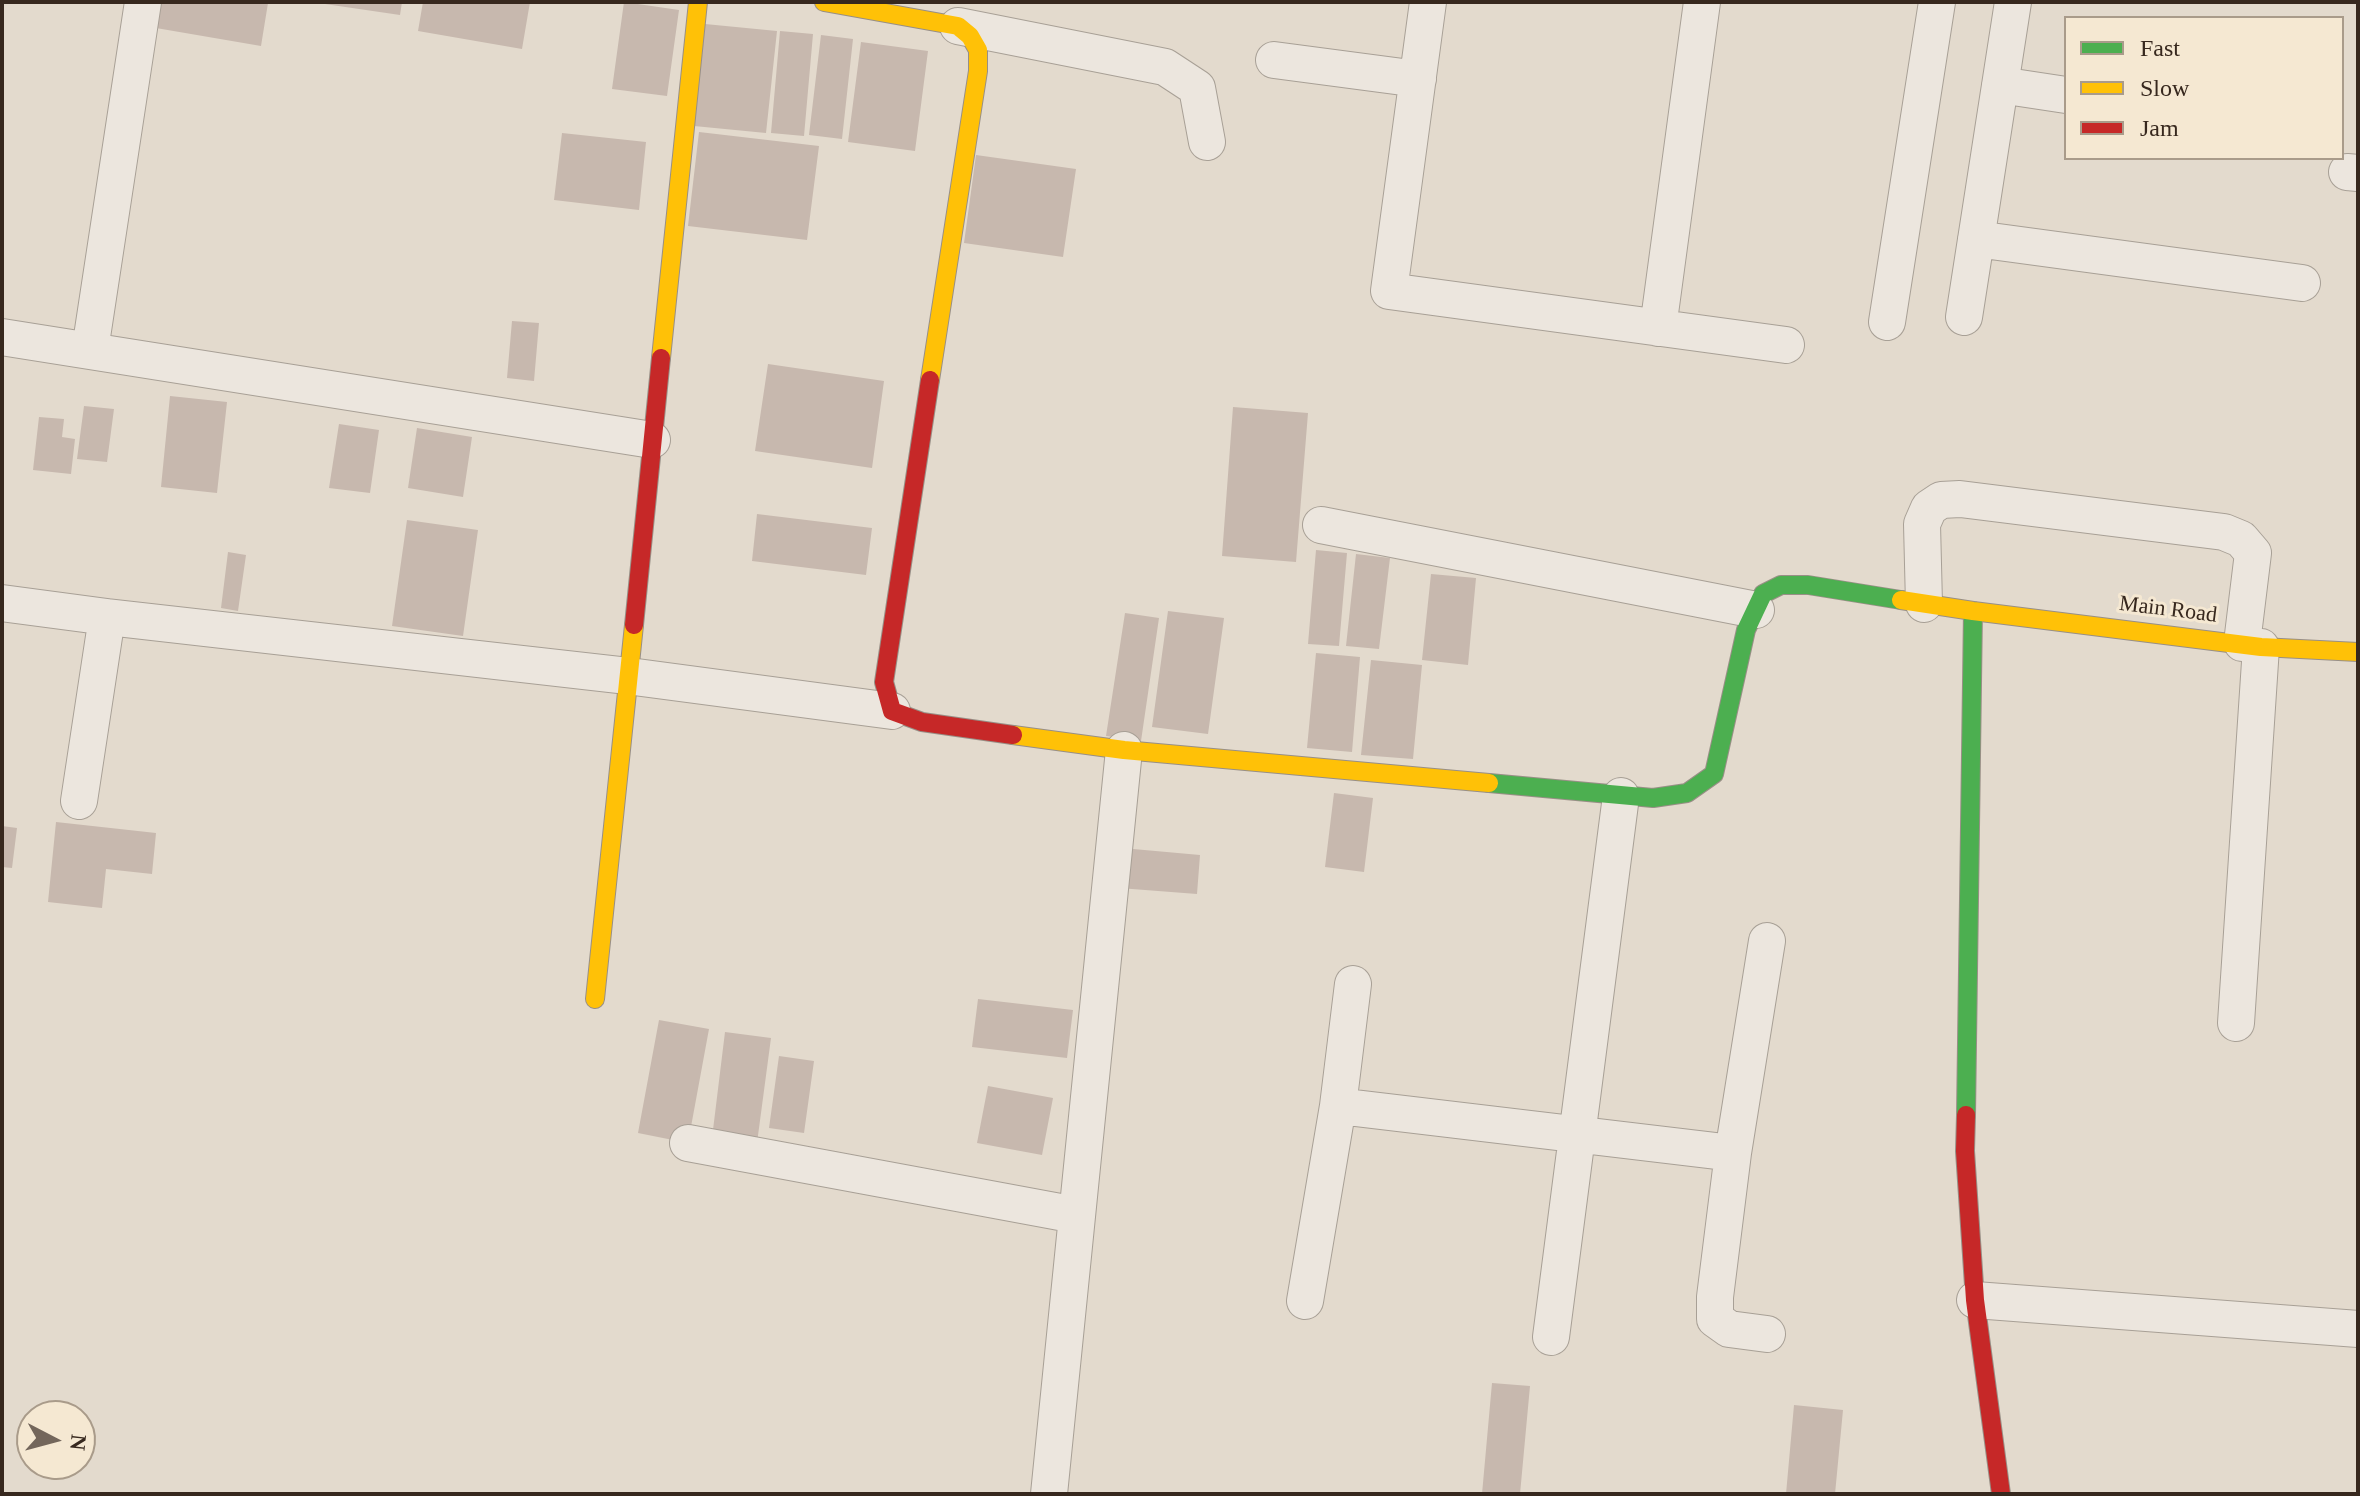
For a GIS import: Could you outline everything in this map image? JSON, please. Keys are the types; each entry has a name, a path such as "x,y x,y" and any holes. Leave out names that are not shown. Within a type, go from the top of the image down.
{"street":[{"path":"90,350 143,2"},
{"path":"595,999 698,2"},
{"path":"824,2 1165,67 1197,88 1207,142"},
{"path":"1428,2 1389,291 1786,345"},
{"path":"1658,328 1702,2"},
{"path":"1887,322 1937,2"},
{"path":"1964,317 2013,2"},
{"path":"892,711 884,682 978,71 978,50 970,36 958,26"},
{"path":"1274,60 1418,79"},
{"path":"2000,85 2064,95"},
{"path":"1976,239 2302,283"},
{"path":"2,337 652,440"},
{"path":"1924,604 1922,524 1929,508 1941,500 1960,499 2224,532 2241,539 2253,553 2236,1023"},
{"path":"2,603 628,676 892,711 922,722 1124,750 1653,798 1687,793 1714,774 1746,630 1756,610 1321,525"},
{"name":"Main Road","path":"1756,610 1763,594 1781,585 1808,585 1973,611 2251,645 2358,652"},
{"path":"1973,611 1965,1151 1975,1300 2001,1494"},
{"path":"79,801 107,617"},
{"path":"1049,1494 1124,750"},
{"path":"1551,1337 1621,796"},
{"path":"1767,941 1733,1153 1715,1297 1715,1319 1729,1329 1767,1334"},
{"path":"1305,1301 1338,1106 1353,984"},
{"path":"1338,1106 1733,1153"},
{"path":"688,1143 1076,1215"},
{"path":"1975,1300 2358,1329"}],"building":[{"path":"160,2 268,3 261,46 156,28"},
{"path":"325,2 402,2 400,15"},
{"path":"423,2 530,2 522,49 418,31"},
{"path":"624,2 679,10 667,96 612,89"},
{"path":"705,24 777,31 766,133 694,126"},
{"path":"780,31 813,34 804,136 771,133"},
{"path":"821,35 853,39 842,139 809,135"},
{"path":"861,42 928,51 915,151 848,142"},
{"path":"699,132 819,146 807,240 688,226"},
{"path":"562,133 646,142 639,210 554,200"},
{"path":"976,155 1076,169 1063,257 964,243"},
{"path":"512,321 539,323 534,381 507,378"},
{"path":"768,364 884,381 872,468 755,451"},
{"path":"170,396 227,402 217,493 161,487"},
{"path":"84,406 114,409 107,462 77,459"},
{"path":"1233,407 1308,413 1296,562 1222,556"},
{"path":"39,417 64,419 62,437 75,439 71,474 33,470"},
{"path":"339,424 379,430 370,493 329,488"},
{"path":"417,428 472,437 463,497 408,488"},
{"path":"757,514 872,528 866,575 752,561"},
{"path":"407,520 478,530 463,636 392,626"},
{"path":"1316,550 1347,553 1339,646 1308,644"},
{"path":"228,552 246,555 238,611 221,608"},
{"path":"1356,554 1390,558 1379,649 1346,646"},
{"path":"1431,574 1476,578 1468,665 1422,660"},
{"path":"1168,611 1224,618 1208,734 1152,727"},
{"path":"1125,613 1159,618 1141,741 1106,736"},
{"path":"1316,653 1360,657 1352,752 1307,748"},
{"path":"1371,660 1422,665 1413,759 1361,755"},
{"path":"1334,793 1373,798 1364,872 1325,867"},
{"path":"56,822 156,833 152,874 106,869 102,908 48,902"},
{"path":"2,826 17,828 12,868 2,867"},
{"path":"1122,848 1200,855 1197,894 1119,888"},
{"path":"978,999 1073,1010 1067,1058 972,1047"},
{"path":"659,1020 709,1029 688,1143 638,1133"},
{"path":"725,1032 771,1038 757,1143 712,1138"},
{"path":"779,1056 814,1061 804,1133 769,1128"},
{"path":"988,1086 1053,1098 1042,1155 977,1143"},
{"path":"1492,1383 1530,1386 1520,1494 1482,1494"},
{"path":"1794,1405 1843,1410 1835,1494 1786,1494"}],"traffic: fast":[{"path":"1489,783 1653,798 1687,793 1714,774 1746,630 1763,594 1781,585 1808,585 1901,600"},
{"path":"1966,1115 1973,611"}],"traffic: slow":[{"path":"661,358 698,2"},
{"path":"824,2 958,26 970,36 978,50 978,71 930,380"},
{"path":"1901,600 2261,647 2358,652"},
{"path":"595,999 634,625"},
{"path":"1013,735 1124,750 1489,783"}],"traffic: jam":[{"path":"634,625 661,358"},
{"path":"930,380 884,682 892,711 922,722 1013,735"},
{"path":"1966,1115 1965,1151 1975,1300 2001,1494"}]}
